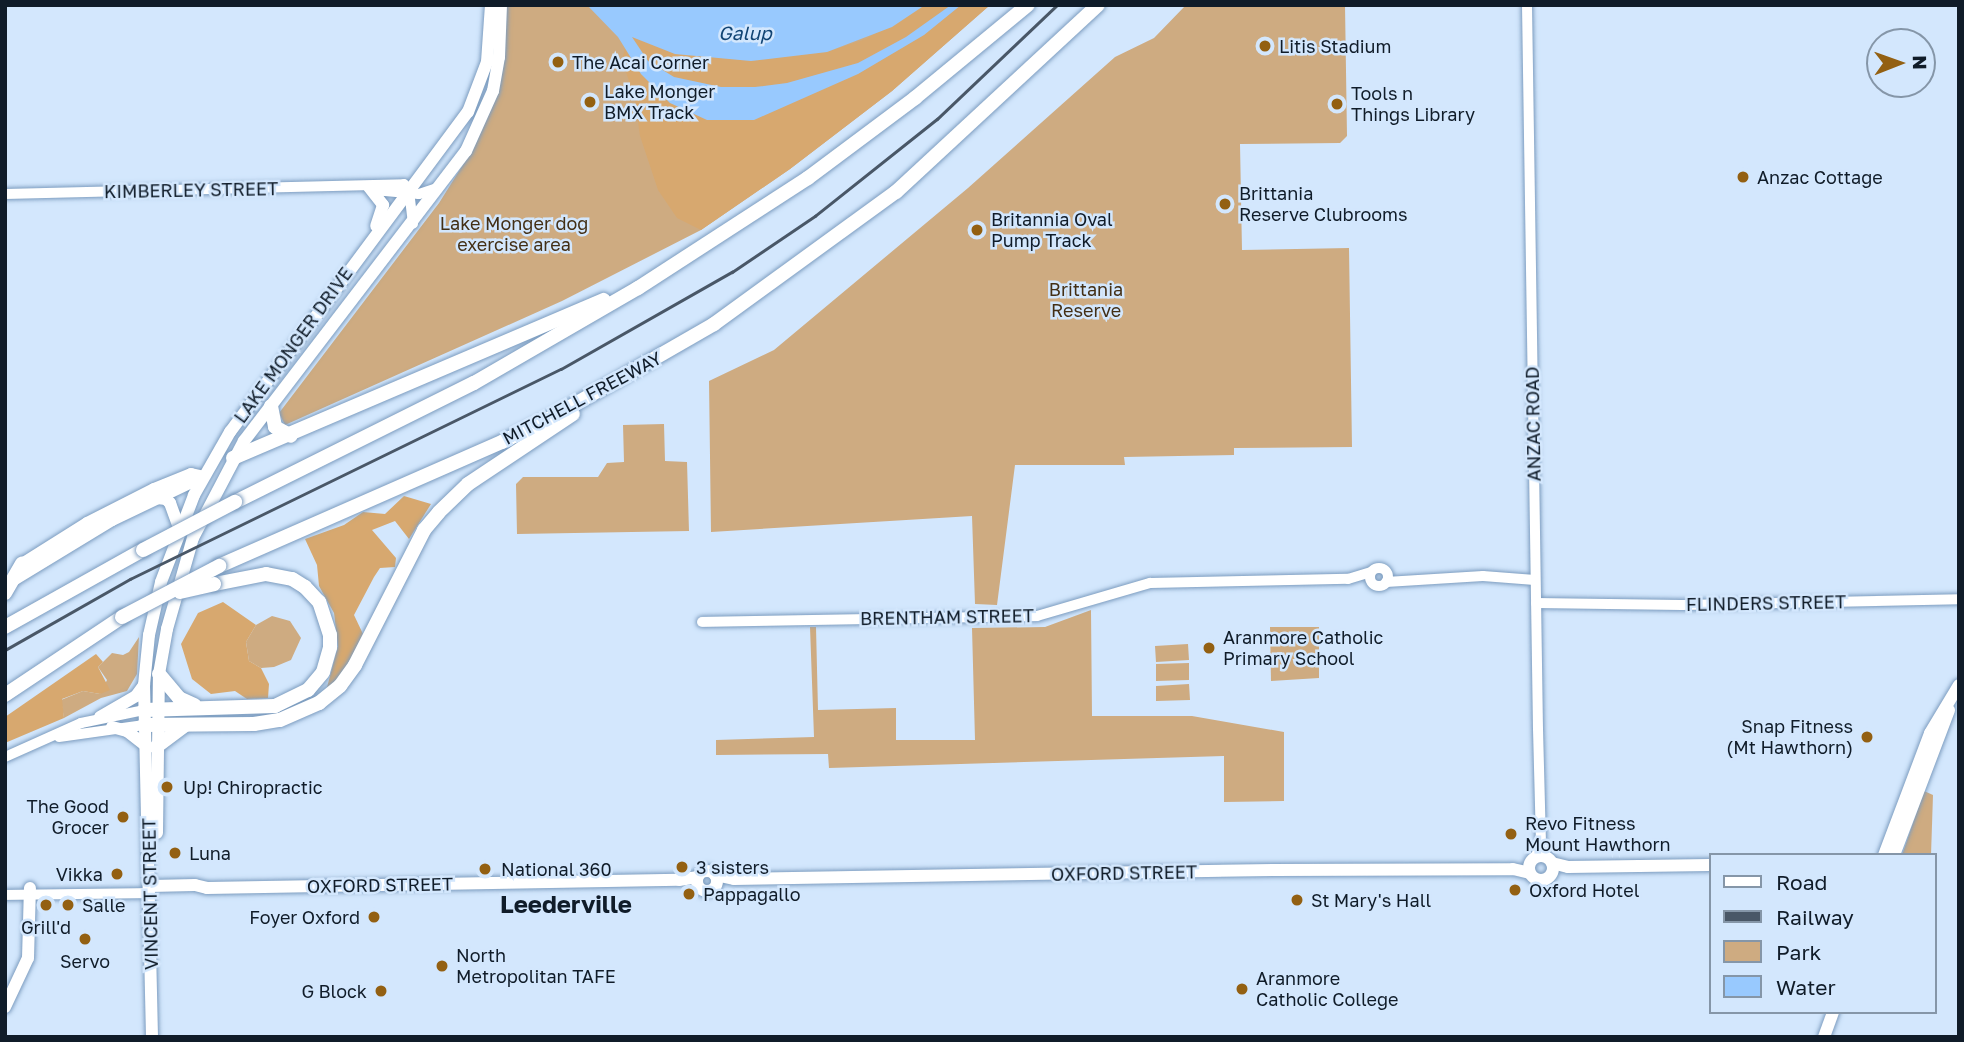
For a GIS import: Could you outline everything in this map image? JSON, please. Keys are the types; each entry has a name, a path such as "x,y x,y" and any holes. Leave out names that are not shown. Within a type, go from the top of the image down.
{"highway":[{"path":"5,627 235,502 474,383 638,288 808,178 915,98 1028,5"},
{"name":"MITCHELL FREEWAY","path":"5,695 122,617 158,597 219,566 502,442 635,371 714,324 896,192 1098,5"},
{"path":"227,461 291,436 561,317 638,288"},
{"path":"150,717 186,724 254,724 280,720 309,709 331,695 355,665 424,530 450,499 635,371"},
{"path":"271,406 275,427 291,436"},
{"path":"6,584 22,564"},
{"path":"150,717 206,707 275,706 308,690 323,672 330,647 330,635 319,602 297,582 267,574 158,597"},
{"path":"159,674 184,702 206,707"},
{"path":"151,747 186,724"}],"main road":[{"name":"LAKE MONGER DRIVE","path":"150,717 144,685 149,635 179,528 202,474 256,393 461,123 479,89 489,48 491,5"},
{"name":"LAKE MONGER DRIVE","path":"150,717 182,572 227,461 413,224 466,150 493,91 499,57 501,5"},
{"path":"360,253 383,208 372,187"},
{"path":"6,584 61,549 227,461"},
{"path":"202,474 214,495"},
{"path":"22,564 109,512 202,474"},
{"path":"156,498 166,499 170,503 179,528"},
{"path":"100,717 136,696 144,685"},
{"path":"1885,853 1930,733 1956,691"},
{"path":"1895,853 1956,691"},
{"name":"VINCENT STREET","path":"150,717 152,1037"},
{"path":"112,727 127,731 151,747"},
{"path":"1541,865 1708,865"},
{"name":"OXFORD STREET","path":"153,893 207,888 679,880 699,882 707,890 715,881 734,880 1219,870 1513,869 1541,865"},
{"path":"5,993 23,956 27,891"},
{"path":"5,1007 28,958 27,891"},
{"name":"VINCENT STREET","path":"153,893 159,1037"},
{"path":"1824,1037 1832,1014"}],"street":[{"name":"ANZAC ROAD","path":"1527,5 1541,865"},
{"name":"KIMBERLEY STREET","path":"5,194 372,187 404,184 409,191 426,193 442,184"},
{"path":"409,191 413,224"},
{"name":"BRENTHAM STREET","path":"702,622 1037,616 1150,583 1372,577 1379,586 1386,578 1535,575"},
{"name":"FLINDERS STREET","path":"1536,607 1959,599"},
{"path":"5,757 58,731 100,717 150,717"},
{"path":"26,747 150,717"},
{"name":"OXFORD STREET","path":"5,888 27,891 153,893"},
{"name":"OXFORD STREET","path":"5,895 27,891"}],"green space":[{"name":"Lake Monger dog exercise area","path":"505,5 990,5 892,91 790,169 701,230 562,301 285,425 279,413 439,203 471,152 497,93"},
{"name":"Brittania Reserve","path":"1186,5 1345,5 1347,136 1340,143 1240,144 1242,250 1349,248 1352,447 1234,448 1234,455 1124,457 1125,465 1015,465 997,605 975,604 972,516 711,532 709,381 774,350 968,188 1115,57 1154,38"},
{"path":"664,424 665,461 687,462 689,531 517,534 516,484 523,477 598,477 607,463 624,462 623,425"},
{"path":"1091,610 1092,716 1192,716 1284,732 1284,801 1224,802 1224,756 829,768 828,754 716,755 716,740 814,737 810,627 816,627 818,710 896,708 896,740 975,740 972,628 1045,627"},
{"path":"272,616 290,621 301,638 291,660 274,667 261,668 249,661 246,642 256,625"},
{"path":"1270,627 1319,627 1319,678 1271,681"},
{"path":"139,637 137,674 127,691 101,698 64,718 61,700 83,691 100,694 107,680 98,667 112,653 123,655 129,652"},
{"path":"1188,644 1189,660 1156,662 1155,646"},
{"path":"1189,663 1189,680 1156,681 1156,664"},
{"path":"1189,684 1190,700 1156,701 1156,686"},
{"path":"1924,791 1933,795 1931,853 1903,853"}],"shaded area":[{"path":"925,5 951,5 906,37 858,63 787,83 755,87 721,87 674,77 648,61 631,37 675,54 751,61 827,52 866,39"},
{"path":"961,5 990,5 892,91 790,169 701,230 677,218 658,190 640,136 635,100 622,59 625,49 641,74 670,103 858,74 924,35"},
{"path":"404,496 431,504 409,539 395,521 372,530 396,558 395,567 380,568 374,577 354,615 363,634 346,670 326,691 338,646 334,613 319,586 317,565 305,539 344,525 363,512 385,514"},
{"path":"223,602 256,625 246,642 249,661 261,668 269,684 268,698 247,699 235,691 211,694 192,679 181,644 198,613"},
{"path":"96,654 103,662 98,667 110,690 100,694 83,691 62,699 64,718 5,743 5,717"}],"water":[{"name":"Galup","path":"587,5 925,5 892,27 827,52 751,61 675,54 632,37 648,61 674,77 721,87 755,87 787,83 858,63 906,37 951,5 961,5 924,35 858,74 754,120 707,120 670,103 641,74 618,37"}],"railway":[{"path":"5,650 130,579 561,369 732,272 815,216 937,119 1057,5"}],"place":[{"name":"Litis Stadium","path":"1265,46"},
{"name":"The Acai Corner","path":"558,62"},
{"name":"Lake Monger BMX Track","path":"590,102"},
{"name":"Tools n Things Library","path":"1337,104"},
{"name":"Anzac Cottage","path":"1743,177"},
{"name":"Brittania Reserve Clubrooms","path":"1225,204"},
{"name":"Britannia Oval Pump Track","path":"977,230"},
{"name":"Aranmore Catholic Primary School","path":"1209,648"},
{"name":"Snap Fitness (Mt Hawthorn)","path":"1867,737"},
{"name":"Up! Chiropractic","path":"167,787"},
{"name":"The Good Grocer","path":"123,817"},
{"name":"Revo Fitness Mount Hawthorn","path":"1511,834"},
{"name":"Luna","path":"175,853"},
{"name":"3 sisters","path":"682,867"},
{"name":"National 360","path":"485,869"},
{"name":"Vikka","path":"117,874"},
{"name":"Oxford Hotel","path":"1515,890"},
{"name":"Pappagallo","path":"689,894"},
{"name":"St Mary's Hall","path":"1297,900"},
{"name":"Grill'd","path":"46,905"},
{"name":"Salle","path":"68,905"},
{"name":"Foyer Oxford","path":"374,917"},
{"name":"Servo","path":"85,939"},
{"name":"North Metropolitan TAFE","path":"442,966"},
{"name":"Aranmore Catholic College","path":"1242,989"},
{"name":"G Block","path":"381,991"}],"district":[{"name":"Leederville","path":"566,904"}]}
